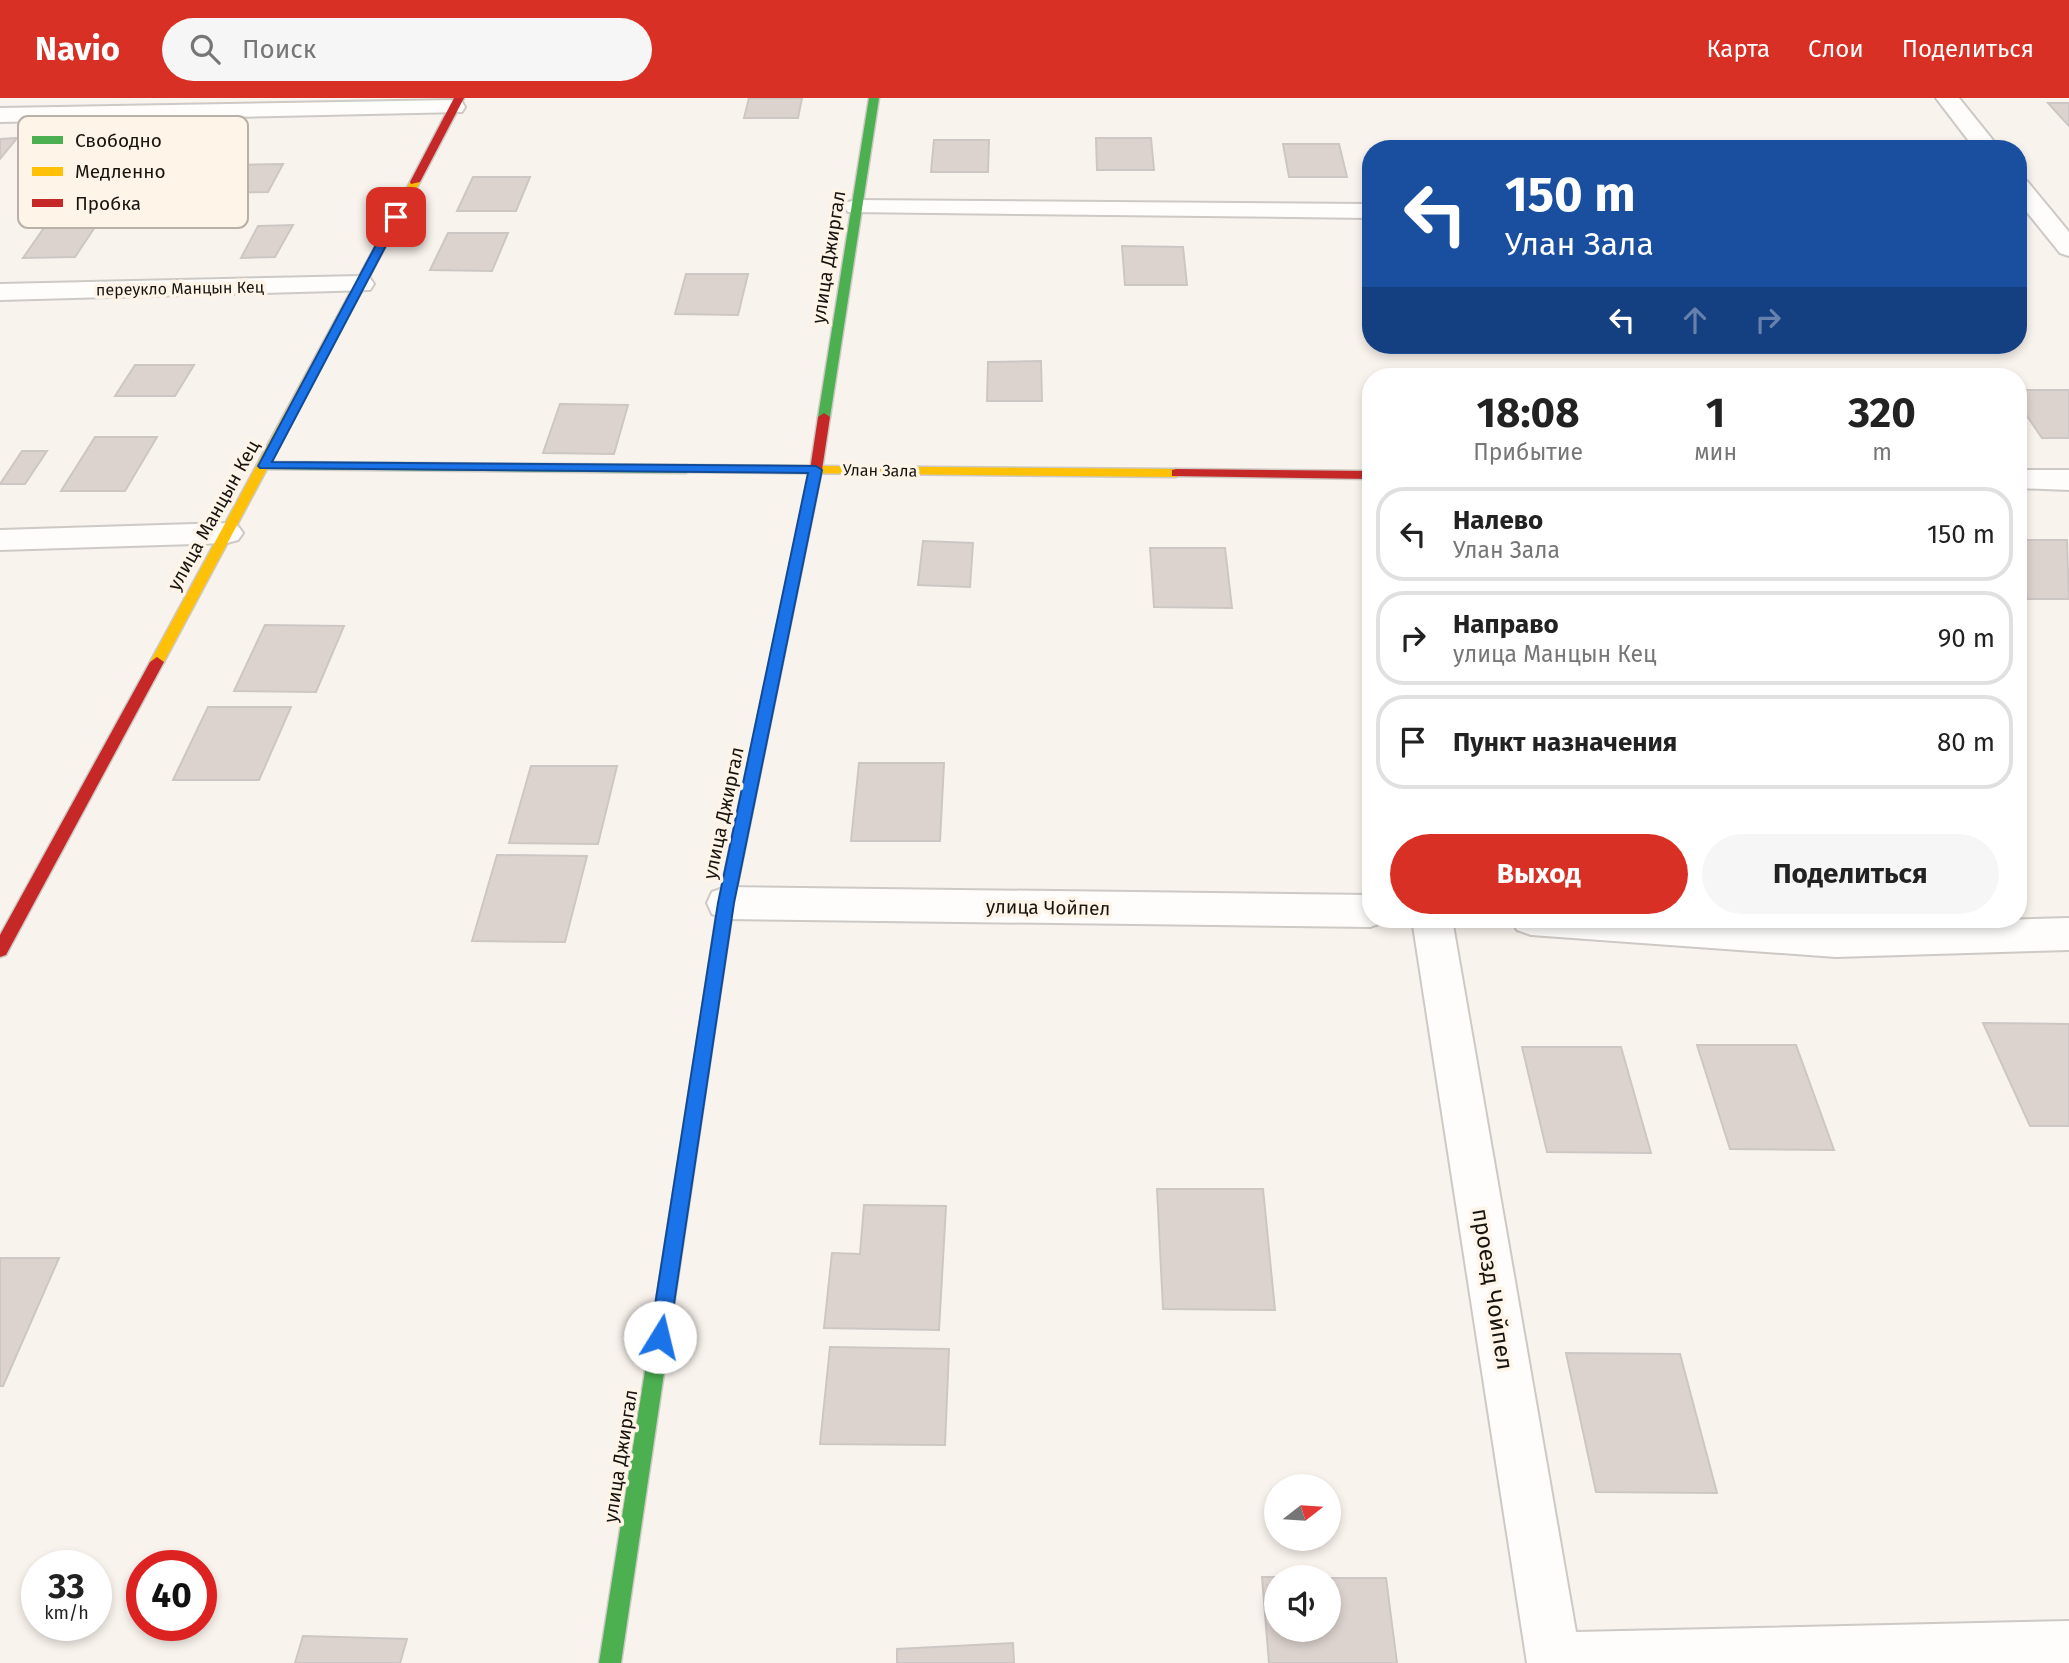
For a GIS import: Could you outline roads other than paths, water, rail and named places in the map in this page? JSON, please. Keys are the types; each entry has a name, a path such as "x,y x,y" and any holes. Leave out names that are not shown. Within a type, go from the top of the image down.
{"street":[{"name":"улица Джиргал","path":"610,1663 726,903 816,470 874,98"},
{"path":"1947,98 1981,140"},
{"path":"0,115 104,106 456,102"},
{"name":"улица Манцын Кец","path":"6,928 264,466 456,102"},
{"path":"857,207 1362,211"},
{"path":"2027,209 2069,248"},
{"name":"переукло Манцын Кец","path":"0,292 361,284"},
{"name":"Улан Зала","path":"264,466 1362,475"},
{"path":"2027,479 2069,480"},
{"path":"0,540 227,533"},
{"name":"улица Чойпел","path":"726,903 1362,911"},
{"name":"проезд Чойпел","path":"1433,928 1554,1661 2069,1648"},
{"path":"1650,928 1836,942 2069,934"}]}
